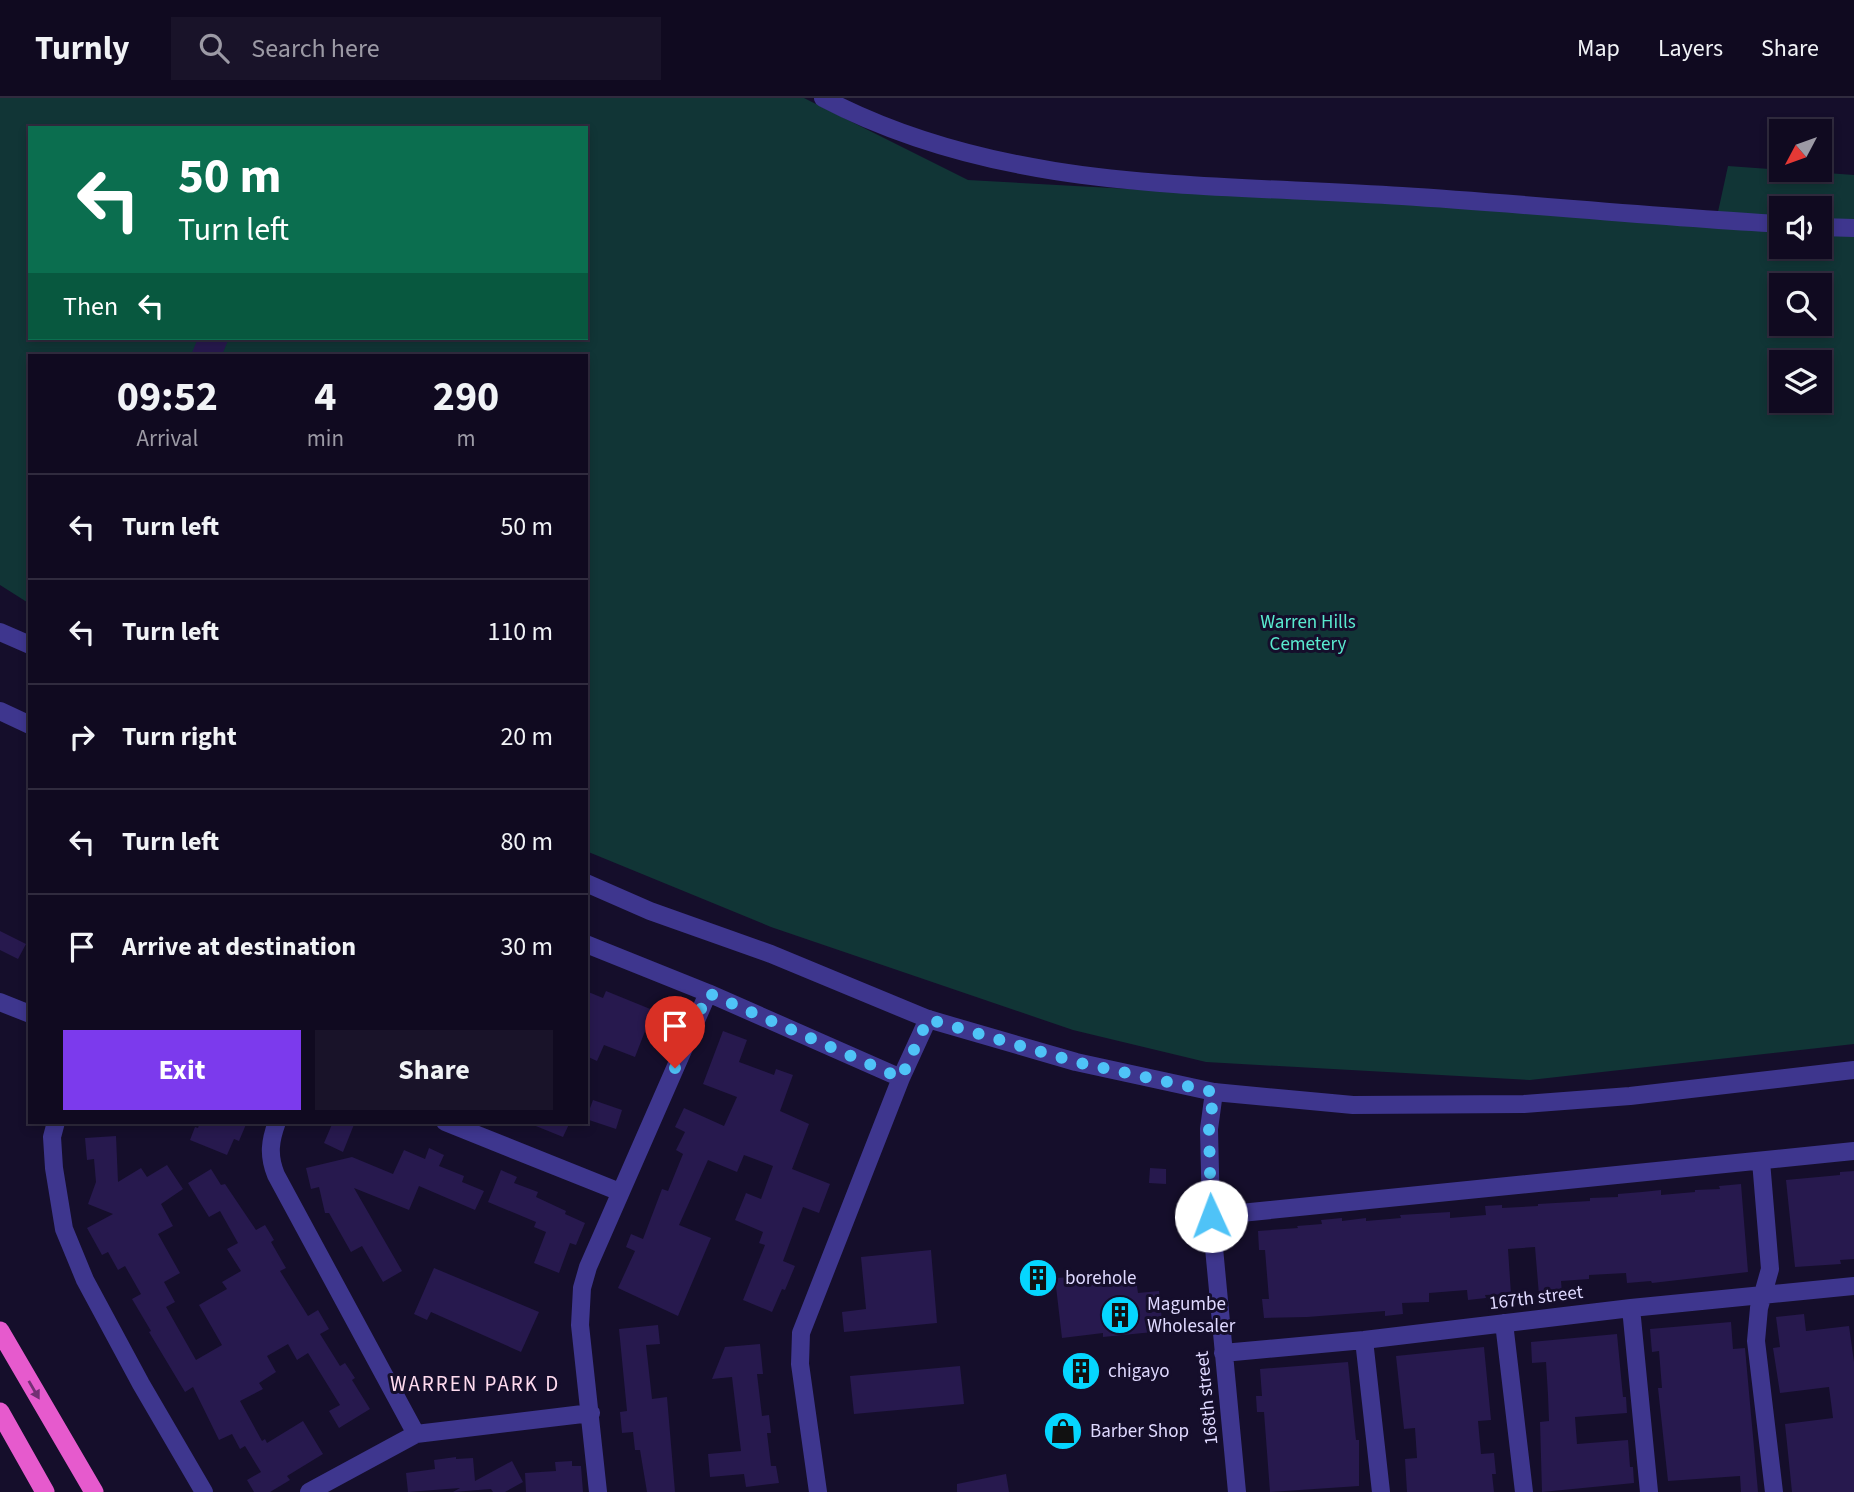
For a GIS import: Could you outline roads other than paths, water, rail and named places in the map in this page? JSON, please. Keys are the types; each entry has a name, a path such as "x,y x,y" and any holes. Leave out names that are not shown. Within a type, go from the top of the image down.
{"highway":[{"path":"0,1331 94,1492"},
{"path":"0,1412 45,1492"}],"street":[{"path":"822,98 899,133 968,154 1035,169 1140,182 1403,196 1769,223"},
{"path":"1832,227 1854,228"},
{"path":"0,632 28,644"},
{"path":"0,712 28,724"},
{"path":"588,884 650,911 771,954 928,1019 1064,1059 1214,1092 1353,1105 1524,1104 1630,1096 1854,1070"},
{"path":"588,945 708,993 901,1078"},
{"path":"598,1492 580,1325 580,1298 587,1267 708,993"},
{"path":"0,1002 28,1013"},
{"path":"818,1492 800,1364 801,1333 901,1078 928,1019"},
{"name":"168th street","path":"1214,1092 1209,1129 1211,1216 1237,1492"},
{"path":"56,1124 52,1138 54,1168 64,1229 85,1280 204,1492"},
{"path":"276,1124 271,1139 270,1154 276,1175 416,1434"},
{"path":"450,1124 620,1192"},
{"path":"1211,1216 1854,1151"},
{"path":"1761,1161 1770,1269 1757,1320 1756,1341 1774,1492"},
{"name":"167th street","path":"1223,1353 1854,1286"},
{"path":"1631,1308 1649,1492"},
{"path":"1504,1323 1524,1492"},
{"path":"1364,1340 1381,1492"},
{"path":"309,1492 416,1434 591,1413"}],"place":[{"name":"borehole","path":"1038,1278"},
{"name":"Magumbe Wholesaler","path":"1120,1315"},
{"name":"chigayo","path":"1081,1371"},
{"name":"Barber Shop","path":"1063,1431"}],"district":[{"name":"WARREN PARK D","path":"475,1384"}],"park label":[{"name":"Warren Hills Cemetery","path":"1308,633"}]}
